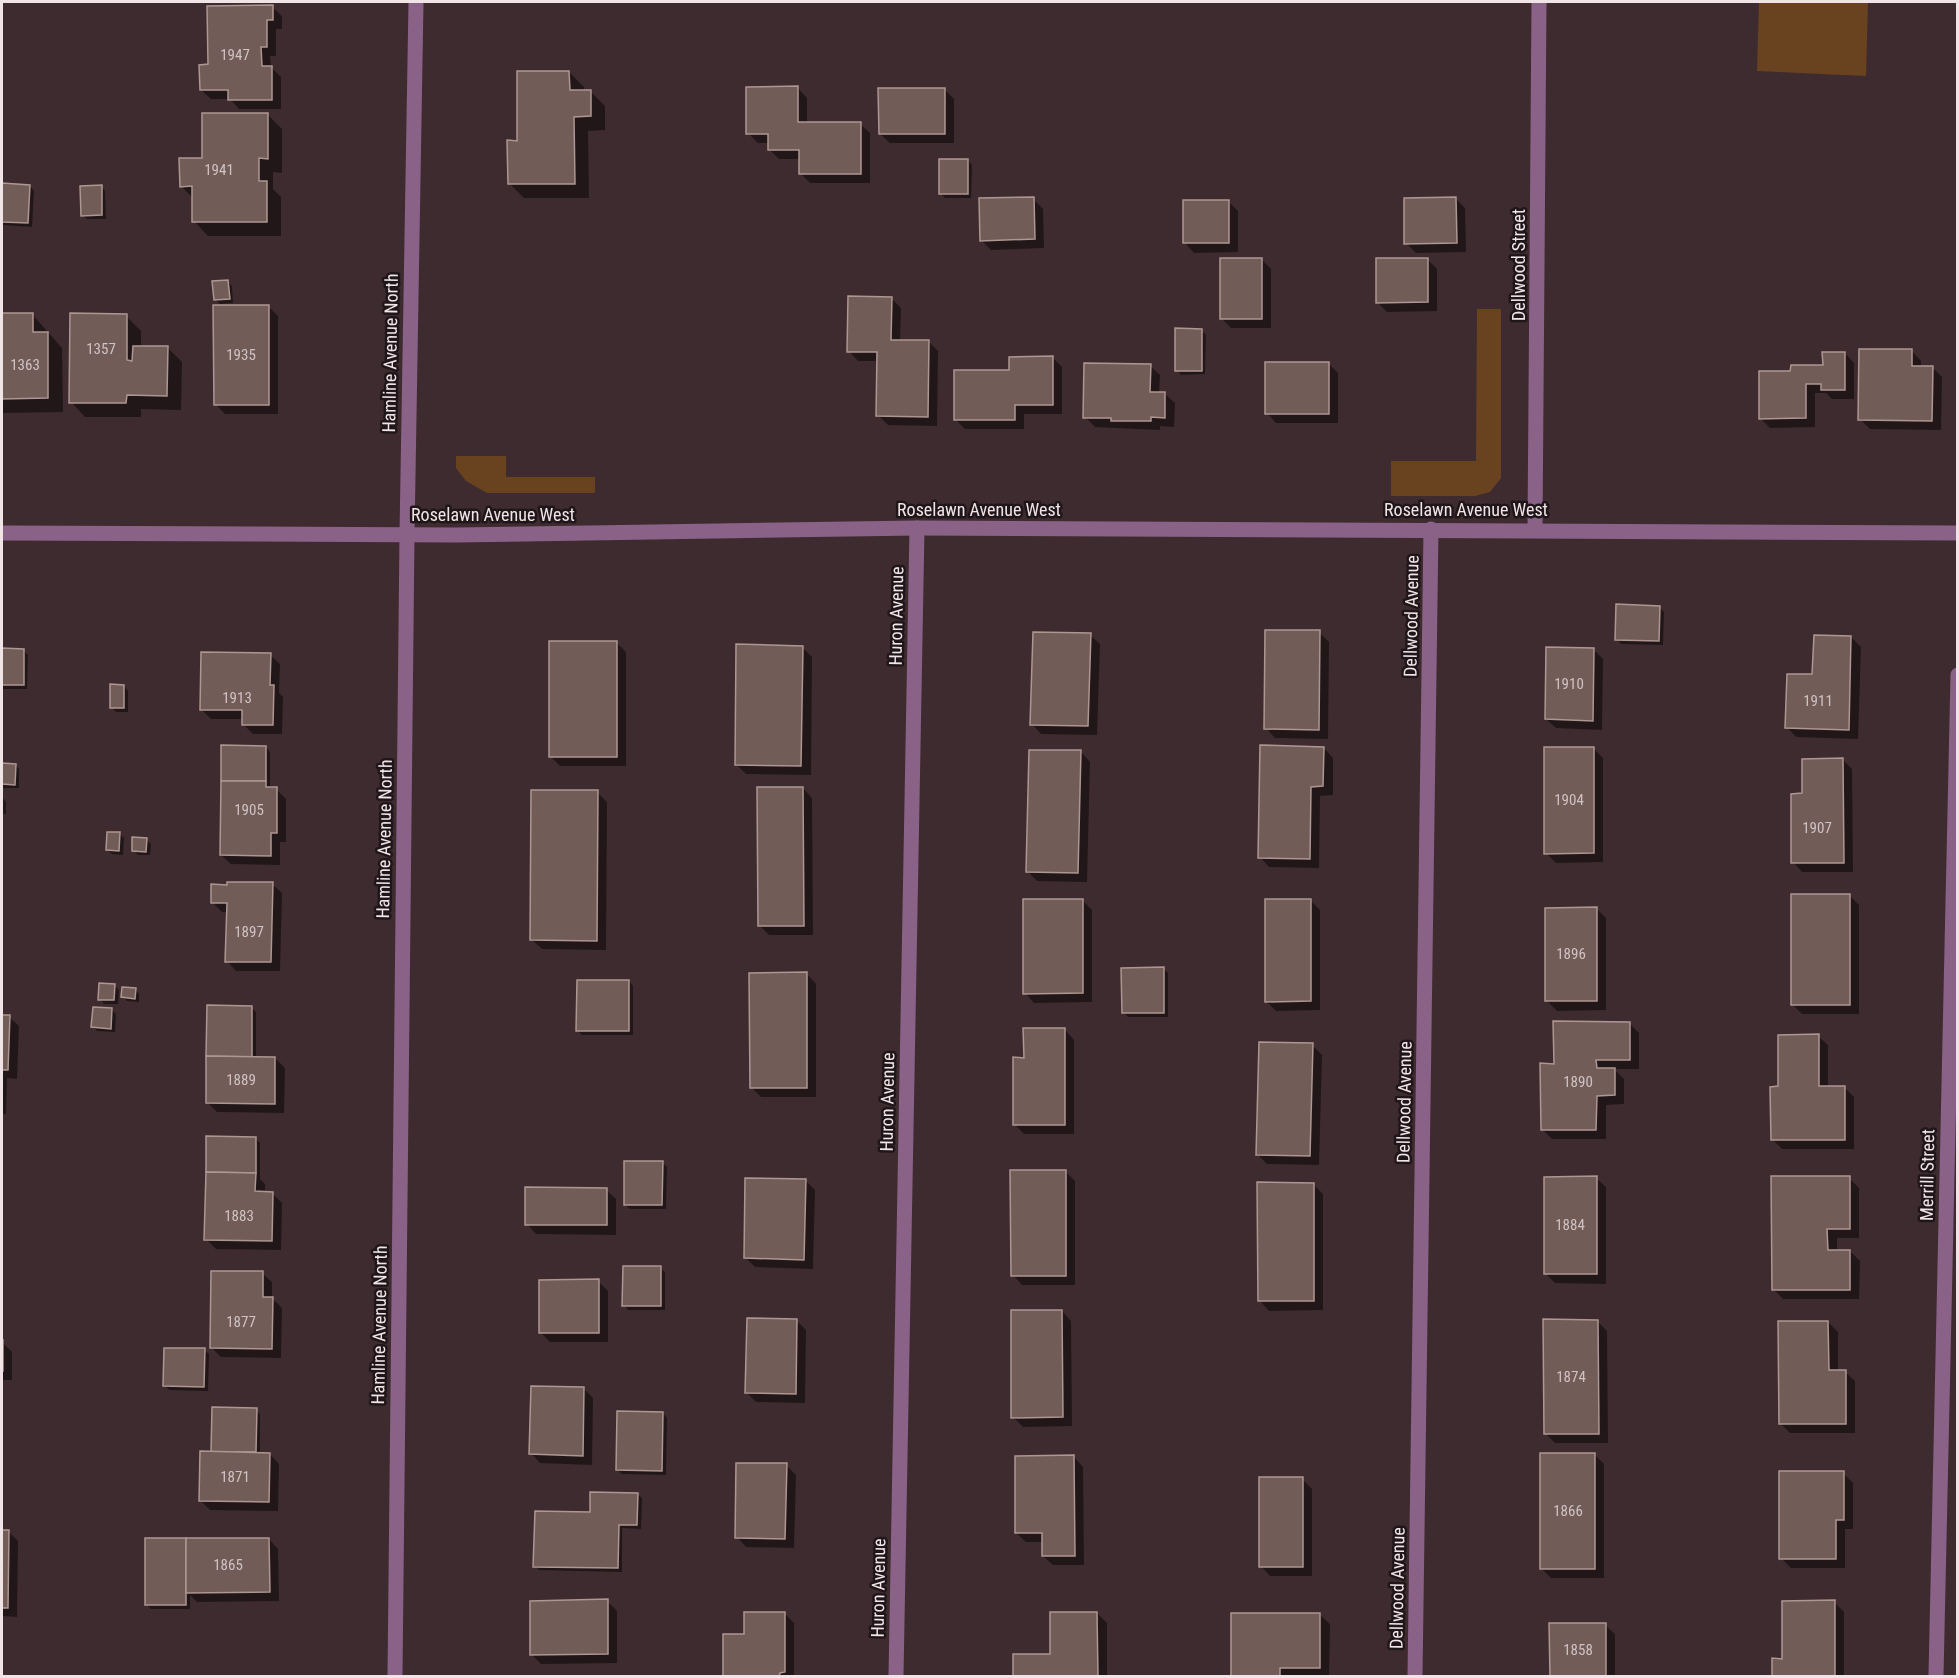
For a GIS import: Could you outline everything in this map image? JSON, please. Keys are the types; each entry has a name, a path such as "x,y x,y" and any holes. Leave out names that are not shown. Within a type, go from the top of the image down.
{"street":[{"name":"Hamline Avenue North","path":"395,1677 407,534 416,2"},
{"name":"Dellwood Street","path":"1535,529 1539,2"},
{"name":"Roselawn Avenue West","path":"2,532 407,534 917,528 1535,529 1958,533"},
{"name":"Huron Avenue","path":"896,1677 917,528"},
{"name":"Dellwood Avenue","path":"1415,1677 1431,529"},
{"name":"Merrill Street","path":"1936,1677 1958,675"}],"shaded area":[{"path":"1759,2 1868,2 1866,76 1757,71"},
{"path":"1477,309 1501,309 1501,478 1490,492 1475,496 1391,496 1391,461 1476,461"},
{"path":"456,456 506,456 506,477 595,477 595,493 487,493 466,481 456,468"}],"building":[{"path":"273,5 273,20 267,20 267,47 261,47 262,66 272,66 272,100 228,100 228,90 200,90 199,65 208,64 207,6"},
{"path":"517,71 569,71 570,90 591,90 591,116 574,117 575,184 508,184 507,140 517,141"},
{"path":"798,86 798,122 861,122 861,174 799,174 799,150 768,150 768,134 746,134 746,87"},
{"path":"878,88 945,88 945,134 879,134"},
{"path":"202,113 268,113 268,159 259,158 259,181 267,181 267,222 192,222 192,186 180,187 179,158 202,158"},
{"path":"939,159 968,159 968,194 939,194"},
{"path":"2,183 30,185 28,223 2,222"},
{"path":"102,185 102,215 81,216 80,186"},
{"path":"1034,197 1035,239 980,241 979,198"},
{"path":"1456,197 1457,243 1404,244 1404,198"},
{"path":"1183,200 1229,200 1229,243 1183,243"},
{"path":"1220,258 1262,258 1262,319 1220,319"},
{"path":"1376,258 1428,258 1428,302 1376,303"},
{"path":"228,280 230,299 214,300 212,281"},
{"path":"848,296 892,297 891,340 929,340 928,417 876,416 877,352 847,352"},
{"path":"213,305 269,305 269,405 214,405"},
{"path":"2,313 33,313 33,332 48,332 48,398 2,399"},
{"path":"70,313 127,314 127,360 132,361 133,346 168,346 167,396 127,395 126,403 69,403"},
{"path":"1175,328 1202,329 1202,371 1175,371"},
{"path":"1859,349 1912,349 1912,366 1933,366 1932,421 1858,420"},
{"path":"1822,352 1845,352 1845,390 1821,390 1821,384 1806,384 1806,418 1759,419 1759,371 1790,371 1791,365 1823,365"},
{"path":"1053,356 1053,405 1015,405 1015,420 954,420 954,370 1009,370 1009,357"},
{"path":"1265,362 1329,362 1329,414 1265,414"},
{"path":"1084,363 1151,364 1150,392 1165,392 1165,418 1151,417 1151,421 1111,421 1111,418 1083,418"},
{"path":"1616,604 1660,606 1659,641 1615,640"},
{"path":"1265,630 1320,630 1319,730 1264,729"},
{"path":"1033,632 1091,633 1088,726 1030,725"},
{"path":"1814,635 1851,636 1849,730 1785,728 1787,674 1812,674"},
{"path":"549,641 617,641 617,757 549,757"},
{"path":"736,644 803,646 801,766 735,765"},
{"path":"1546,647 1594,648 1593,721 1545,719"},
{"path":"2,648 24,649 24,685 2,685"},
{"path":"201,652 271,653 270,685 274,685 273,725 242,725 242,710 200,710"},
{"path":"110,684 124,685 124,708 110,708"},
{"path":"221,745 266,746 266,781 221,781"},
{"path":"1260,745 1324,747 1323,786 1311,787 1310,859 1258,858"},
{"path":"1544,747 1594,747 1594,853 1544,854"},
{"path":"1029,750 1081,750 1078,873 1026,872"},
{"path":"1843,758 1844,863 1791,863 1791,794 1802,793 1802,759"},
{"path":"2,763 16,764 15,785 2,784"},
{"path":"221,781 266,781 266,787 277,787 277,833 271,833 271,856 220,855"},
{"path":"757,787 803,787 804,926 758,926"},
{"path":"531,790 598,790 597,941 530,940"},
{"path":"107,832 120,832 119,851 106,850"},
{"path":"132,837 147,838 146,852 132,851"},
{"path":"227,882 273,882 271,962 225,962 227,903 211,903 211,884 227,885"},
{"path":"1791,894 1850,894 1850,1005 1791,1005"},
{"path":"1023,899 1083,899 1083,993 1023,994"},
{"path":"1265,899 1311,899 1311,1001 1265,1002"},
{"path":"1597,907 1597,1001 1545,1001 1545,908"},
{"path":"1164,967 1164,1013 1122,1013 1121,968"},
{"path":"807,972 807,1088 750,1088 749,973"},
{"path":"577,980 629,980 629,1031 576,1031"},
{"path":"99,983 115,984 114,1000 98,1000"},
{"path":"122,987 136,988 135,999 121,997"},
{"path":"207,1005 252,1006 252,1057 206,1056"},
{"path":"93,1007 112,1008 111,1029 91,1027"},
{"path":"2,1015 10,1015 8,1070 2,1070"},
{"path":"1553,1021 1630,1022 1630,1060 1596,1060 1597,1068 1615,1068 1615,1095 1597,1096 1596,1130 1541,1130 1540,1063 1554,1064"},
{"path":"1023,1028 1065,1028 1065,1125 1013,1125 1013,1057 1024,1058"},
{"path":"1819,1034 1819,1086 1845,1086 1845,1140 1771,1140 1770,1087 1778,1086 1778,1035"},
{"path":"1259,1042 1313,1043 1310,1156 1256,1155"},
{"path":"206,1056 275,1057 275,1104 206,1103"},
{"path":"206,1136 256,1137 256,1173 206,1172"},
{"path":"624,1161 663,1161 662,1205 624,1205"},
{"path":"1010,1170 1066,1170 1066,1276 1011,1276"},
{"path":"206,1172 256,1173 255,1191 273,1192 272,1241 204,1240"},
{"path":"1597,1176 1597,1274 1544,1274 1544,1177"},
{"path":"1771,1176 1850,1176 1850,1229 1827,1229 1828,1250 1850,1250 1850,1290 1772,1290"},
{"path":"745,1178 806,1179 804,1260 744,1258"},
{"path":"1257,1182 1314,1183 1314,1301 1258,1301"},
{"path":"525,1187 607,1188 607,1225 525,1225"},
{"path":"623,1266 661,1266 661,1306 622,1306"},
{"path":"211,1271 263,1271 263,1297 273,1297 272,1349 210,1348"},
{"path":"599,1279 599,1333 539,1333 539,1280"},
{"path":"1011,1310 1062,1310 1063,1417 1011,1418"},
{"path":"747,1318 797,1319 796,1394 745,1393"},
{"path":"1543,1319 1598,1320 1599,1434 1544,1434"},
{"path":"1778,1321 1828,1321 1829,1370 1846,1370 1846,1424 1779,1424"},
{"path":"3,1340 3,1371 2,1371"},
{"path":"164,1348 205,1348 204,1387 163,1386"},
{"path":"531,1386 584,1387 583,1456 529,1454"},
{"path":"212,1407 257,1408 256,1452 211,1452"},
{"path":"617,1411 663,1412 662,1471 616,1470"},
{"path":"200,1451 270,1453 269,1502 199,1501"},
{"path":"1540,1453 1595,1453 1595,1569 1540,1569"},
{"path":"1074,1455 1075,1556 1042,1556 1042,1533 1015,1533 1015,1456"},
{"path":"736,1463 787,1463 785,1539 735,1538"},
{"path":"1779,1471 1844,1471 1844,1520 1836,1520 1836,1559 1779,1559"},
{"path":"1259,1477 1303,1477 1303,1567 1259,1567"},
{"path":"590,1492 638,1493 637,1525 619,1525 618,1568 533,1567 535,1511 590,1512"},
{"path":"2,1530 9,1530 8,1608 2,1608"},
{"path":"145,1538 186,1538 186,1605 145,1605"},
{"path":"186,1538 269,1538 270,1592 186,1593"},
{"path":"608,1599 608,1654 530,1655 530,1601"},
{"path":"1835,1600 1835,1676 1772,1676 1772,1658 1782,1659 1782,1601"},
{"path":"744,1612 785,1612 785,1672 780,1673 779,1676 723,1676 723,1634 744,1634"},
{"path":"1050,1612 1097,1612 1098,1676 1013,1676 1013,1654 1050,1654"},
{"path":"1231,1613 1320,1613 1320,1668 1280,1668 1280,1676 1231,1676"},
{"path":"1549,1623 1606,1623 1606,1676 1550,1676"}]}
